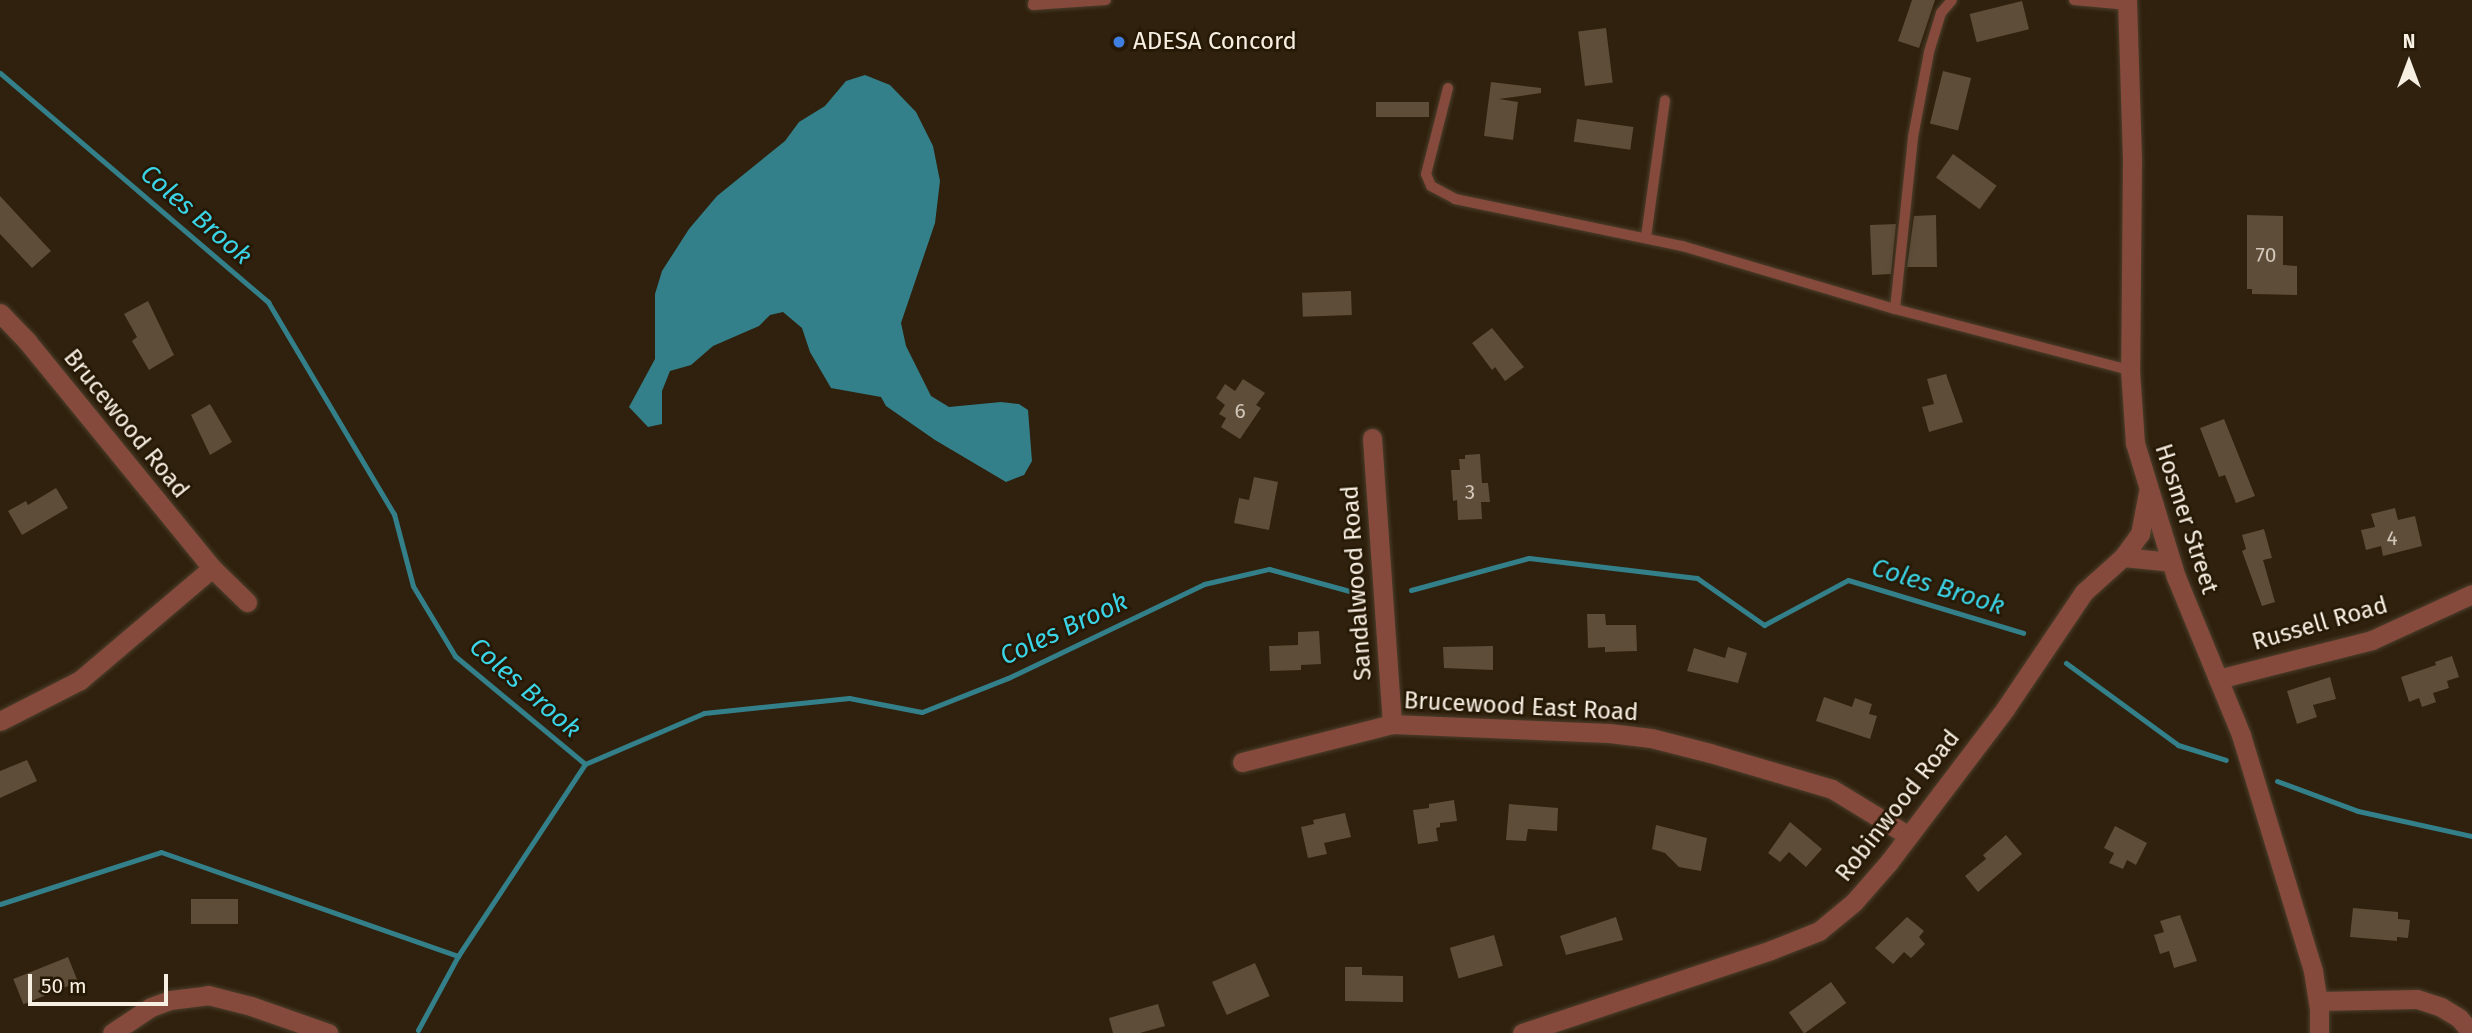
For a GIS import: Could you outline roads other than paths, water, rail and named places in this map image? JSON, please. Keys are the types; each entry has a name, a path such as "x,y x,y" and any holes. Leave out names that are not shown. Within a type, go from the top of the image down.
{"street":[{"name":"Hosmer Street","path":"2128,3 2133,159 2130,370 2136,443 2171,562 2241,735 2313,971 2319,1033"},
{"name":"Brucewood Road","path":"4,322 212,568 247,602"},
{"name":"Sandalwood Road","path":"1372,438 1392,724"},
{"name":"Robinwood Road","path":"1522,1033 1819,931 1854,902 1909,836 2005,709 2084,592 2123,557 2140,534 2148,485"},
{"path":"2123,557 2171,562"},
{"path":"0,721 80,680 212,568"},
{"name":"Russell Road","path":"2218,679 2372,640 2472,594"},
{"name":"Brucewood East Road","path":"1242,762 1392,724 1569,729 1651,738 1832,789 1909,836"},
{"path":"112,1033 150,1007 170,1000 208,995 251,1006 328,1033"},
{"path":"2318,1001 2417,999 2441,1007 2459,1018 2472,1033"}],"lane":[{"path":"1033,2 1106,0"},
{"path":"1895,309 1913,137 1929,52 1941,13 1952,0"},
{"path":"2074,0 2128,3"},
{"path":"1448,88 1427,161 1426,174 1431,186 1455,199 1646,237 1895,309 2130,370"},
{"path":"1646,237 1665,100"}],"water":[{"path":"865,75 890,85 916,112 933,146 940,181 935,223 901,323 906,346 931,396 949,407 1001,402 1019,404 1028,410 1032,461 1024,475 1006,482 935,440 886,406 881,397 831,388 810,352 802,328 783,312 770,315 759,326 713,346 691,365 670,371 662,391 662,424 648,427 629,407 655,359 655,294 662,271 689,229 717,196 785,141 799,122 825,106 846,81"}],"waterway":[{"name":"Coles Brook","path":"0,73 268,302 394,514 413,586 455,656 585,764 704,713 849,698 922,712 1008,678 1204,584 1269,569 1357,593"},
{"name":"Coles Brook","path":"1411,590 1529,558 1697,578 1764,625 1848,580 2023,633"},
{"name":"Coles Brook","path":"2066,663 2178,745 2226,760"},
{"path":"418,1030 458,956 585,764"},
{"name":"Coles Brook","path":"2277,781 2358,811 2472,836"},
{"path":"0,904 161,852 458,956"}],"place":[{"name":"ADESA Concord","path":"1119,42"}]}
